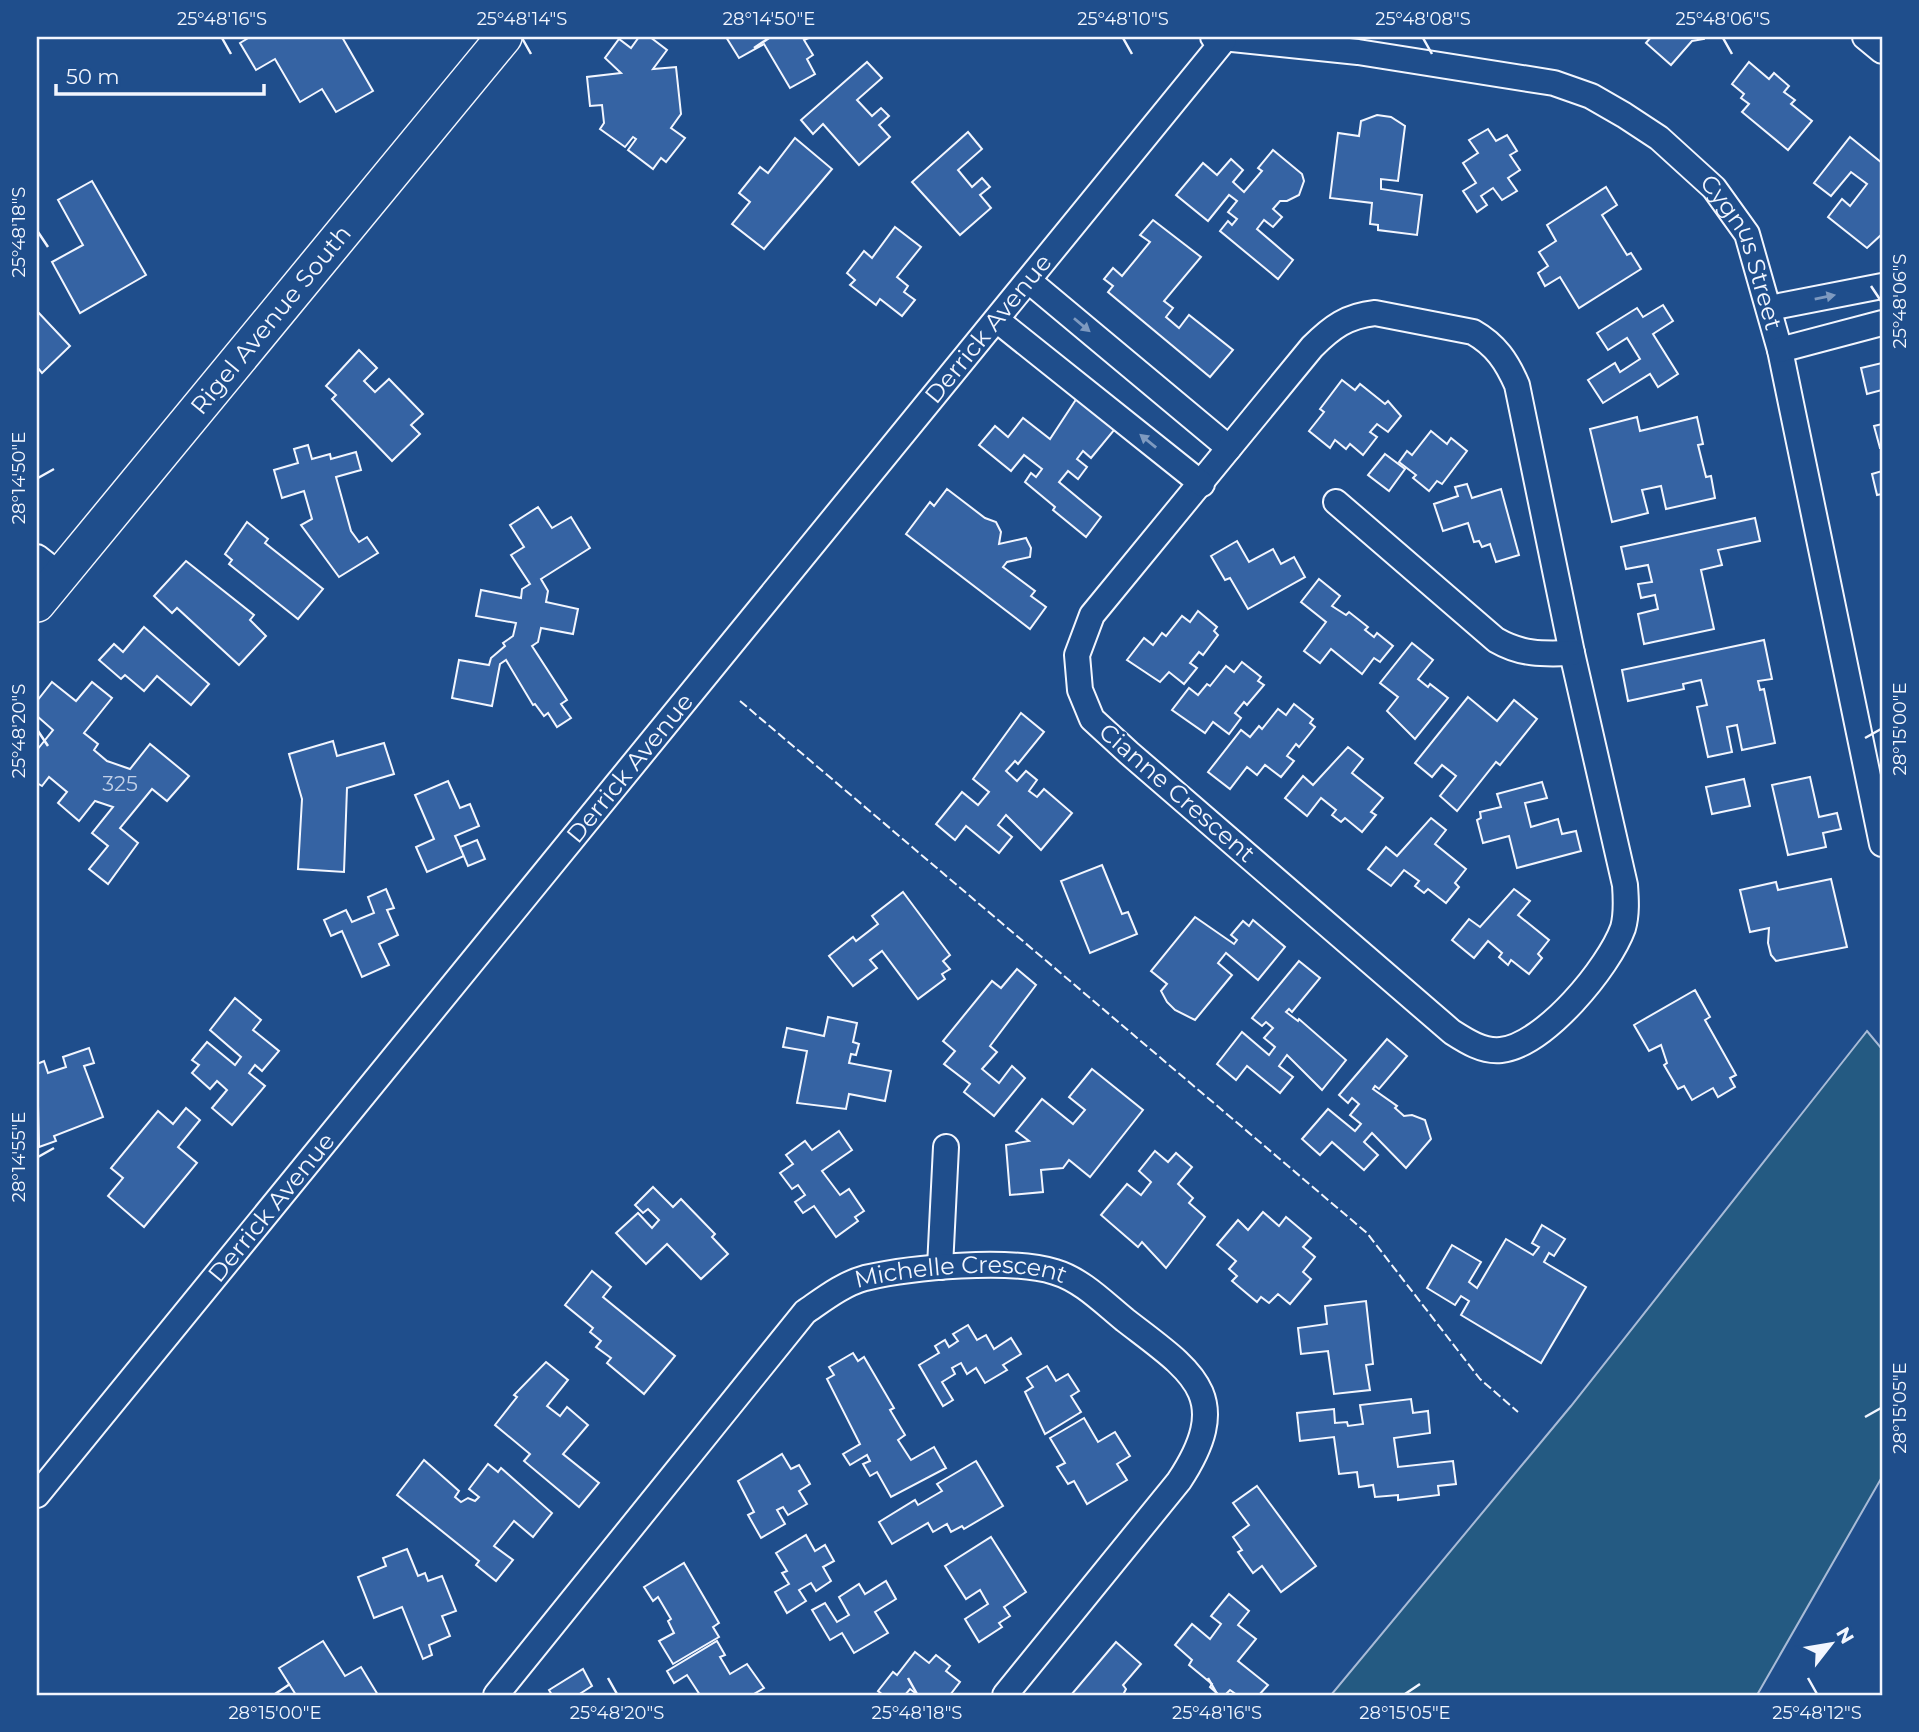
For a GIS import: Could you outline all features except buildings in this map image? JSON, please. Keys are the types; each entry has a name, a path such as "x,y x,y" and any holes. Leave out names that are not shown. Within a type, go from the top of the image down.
{"main road":[{"name":"Rigel Avenue South","path":"37,604 48,566 504,37"}],"street":[{"path":"1865,37 1882,51"},
{"name":"Derrick Avenue","path":"37,1495 998,321 1218,38"},
{"name":"Cygnus Street","path":"1218,38 1357,52 1554,83 1591,96 1658,138 1714,188 1747,234 1780,350 1882,844"},
{"path":"1030,281 1229,448"},
{"path":"1769,308 1882,286"},
{"name":"Cianne Crescent","path":"1375,313 1473,332 1484,338 1503,357 1517,385 1572,653 1625,885 1624,924 1616,945 1592,977 1545,1029 1526,1043 1500,1051 1474,1046 1441,1023 1092,719 1080,690 1077,655 1092,615 1202,484 1312,346 1330,328 1353,316 1375,313"},
{"path":"998,321 1202,484"},
{"path":"1780,350 1882,323"},
{"path":"1336,502 1496,640 1514,651 1528,654 1572,653"},
{"path":"940,1268 946,1147"},
{"name":"Michelle Crescent","path":"496,1695 805,1312 834,1291 863,1279 940,1268 1037,1268 1074,1279 1187,1369 1202,1394 1206,1415 1197,1455 1180,1481 1005,1695"}],"shaded area":[{"path":"1867,1031 1882,1049 1882,1477 1757,1695 1331,1695 1571,1406"}],"fence":[{"path":"740,701 1367,1233 1480,1379 1518,1412"}]}
